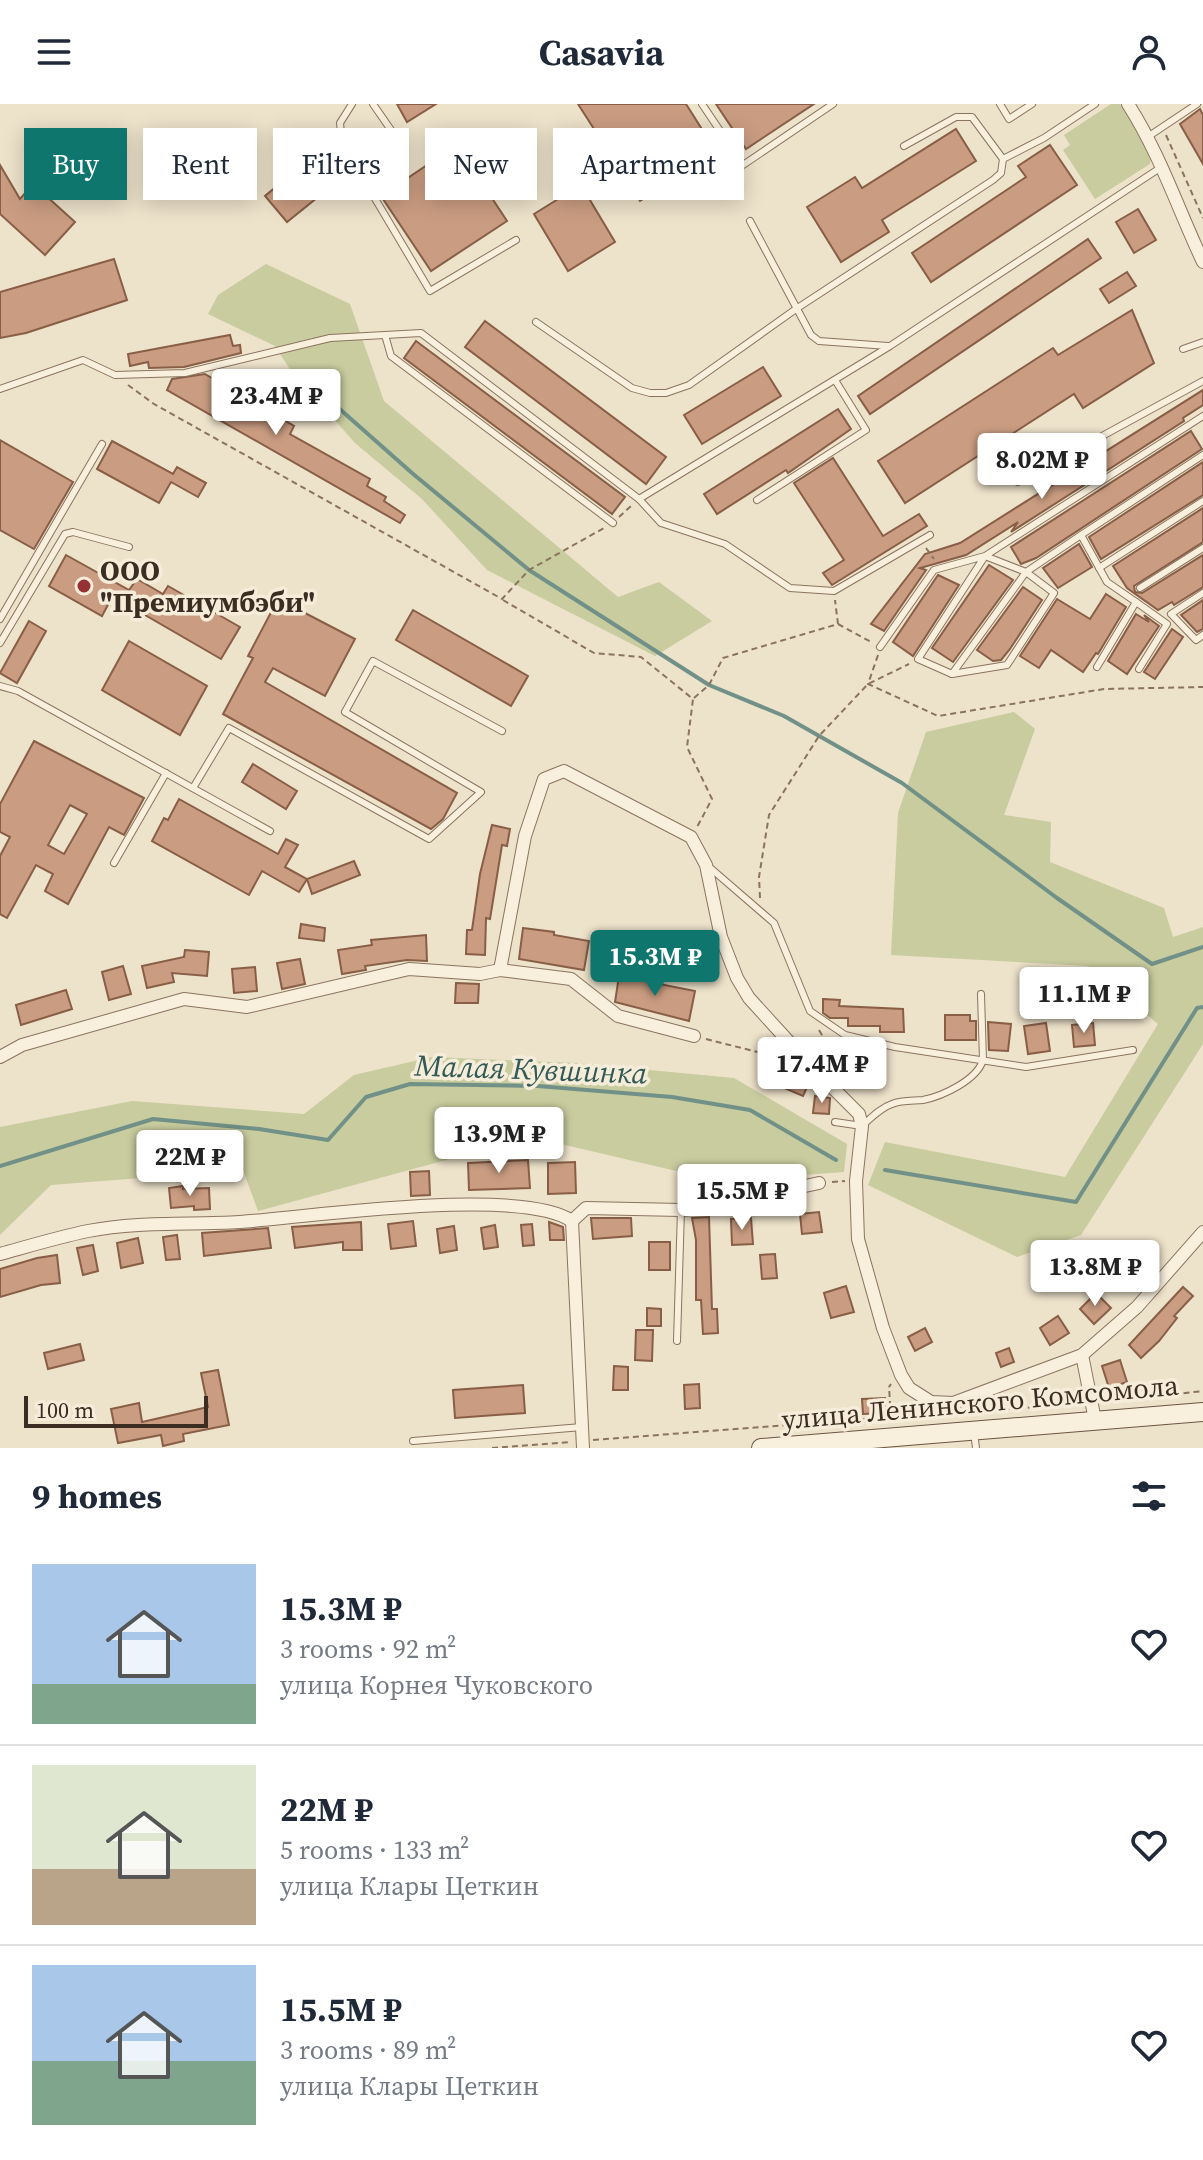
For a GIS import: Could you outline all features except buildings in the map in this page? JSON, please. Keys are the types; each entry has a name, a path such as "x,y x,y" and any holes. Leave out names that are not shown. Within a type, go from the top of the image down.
{"main road":[{"name":"улица Ленинского Комсомола","path":"761,1448 895,1442 1093,1412 1203,1412"}],"street":[{"path":"1128,104 1149,136 1202,257"},
{"path":"500,970 525,836 544,779 564,771 691,837 706,865 721,937 737,978 749,998 859,1114 862,1126 856,1181 858,1239 883,1328 901,1375 909,1388 931,1402 953,1403 1082,1355 1137,1307 1203,1232"},
{"path":"0,1057 22,1045 184,999 247,1007 409,969 480,974 500,970 571,979 618,1016 694,1036"},
{"path":"0,1254 107,1228 239,1222 444,1205 681,1210 819,1183"},
{"path":"583,1444 572,1221 586,1208"},
{"path":"542,1209 572,1221"},
{"path":"1082,1355 1093,1412"}],"lane":[{"path":"373,104 390,128"},
{"path":"702,104 743,165 833,104"},
{"path":"1000,104 1009,119 1032,104"},
{"path":"1003,159 1044,138 1095,104"},
{"path":"1149,136 1197,104"},
{"path":"349,105 340,123 342,143 430,291 516,240"},
{"path":"536,322 632,388 666,393 689,385 796,309 1001,173 1003,159 972,117 956,117 904,146"},
{"path":"639,499 890,346 1163,166"},
{"path":"750,221 811,335 819,341 890,346"},
{"path":"0,389 83,360 115,375 185,373 330,338 421,333 639,499 661,523 725,544 790,588 834,591 930,535"},
{"path":"385,335 391,356 613,523"},
{"path":"1183,349 1203,342"},
{"path":"757,500 866,430 835,380"},
{"path":"1018,482 1203,381"},
{"path":"880,647 934,570 985,556 1203,416"},
{"path":"0,619 102,444"},
{"path":"952,674 1026,572 1203,455"},
{"path":"1099,568 1203,501"},
{"path":"0,643 65,534 73,532 129,547"},
{"path":"1081,535 1107,582 1167,624 1139,669"},
{"path":"1140,588 1203,548"},
{"path":"985,556 1026,572 1054,593 1007,665 952,674 918,659 985,556"},
{"path":"1203,593 1171,614 1196,640 1203,635"},
{"path":"1097,667 1136,602"},
{"path":"193,788 229,728 429,839 481,792 345,712 373,661 502,731"},
{"path":"0,686 18,691 270,831"},
{"path":"114,863 166,773"},
{"path":"706,865 774,923 810,1011 845,1035 895,1047 1026,1067 1133,1050"},
{"path":"835,1122 862,1126 884,1107 895,1102 934,1097 971,1078 980,1070 983,1060 981,994"},
{"path":"677,1341 681,1210"},
{"path":"413,1441 582,1427"}],"path":[{"path":"1163,127 1203,218"},
{"path":"115,375 154,404 594,653 641,657 693,699"},
{"path":"502,599 529,570 613,523 639,499"},
{"path":"921,541 940,568"},
{"path":"834,591 838,624"},
{"path":"691,837 712,799 687,747 693,699 709,685 723,658 838,624 880,647 868,684"},
{"path":"760,911 759,877 769,815 819,736 868,684 918,659"},
{"path":"868,684 938,716 1104,689 1203,687"},
{"path":"810,1011 824,1043 846,1075 851,1088"},
{"path":"694,1036 810,1065"},
{"path":"819,1183 856,1181"},
{"path":"891,1417 889,1387 901,1375"},
{"path":"973,1430 1203,1391"},
{"path":"492,1448 583,1444 937,1414"}],"green space":[{"path":"1111,104 1120,104 1152,152 1150,164 1095,199 1063,150 1070,145 1064,135"},
{"path":"266,264 350,304 384,401 618,597 659,582 712,621 655,656 487,570 422,499 355,443 291,371 275,346 208,314 218,295"},
{"path":"1014,712 1035,729 1004,815 1051,822 1050,862 1164,908 1173,937 1203,927 1203,1044 1081,1235 1017,1257 868,1185 885,1142 1065,1177 1158,1024 1088,966 891,955 898,813 926,732"},
{"path":"432,1057 575,1063 734,1078 847,1144 844,1172 719,1181 531,1137 258,1211 243,1170 51,1185 0,1235 0,1127 132,1101 304,1114 354,1075"}],"waterway":[{"path":"308,381 529,570 709,685 784,716 902,783 1152,964 1203,947"},
{"name":"Малая Кувшинка","path":"885,1170 1076,1202 1197,1008 1203,1007"},
{"name":"Малая Кувшинка","path":"0,1166 153,1119 259,1129 328,1140 366,1097 410,1084 538,1086 672,1097 750,1110 836,1160"}],"place":[{"name":"ООО \"Премиумбэби\"","path":"84,586"}]}
